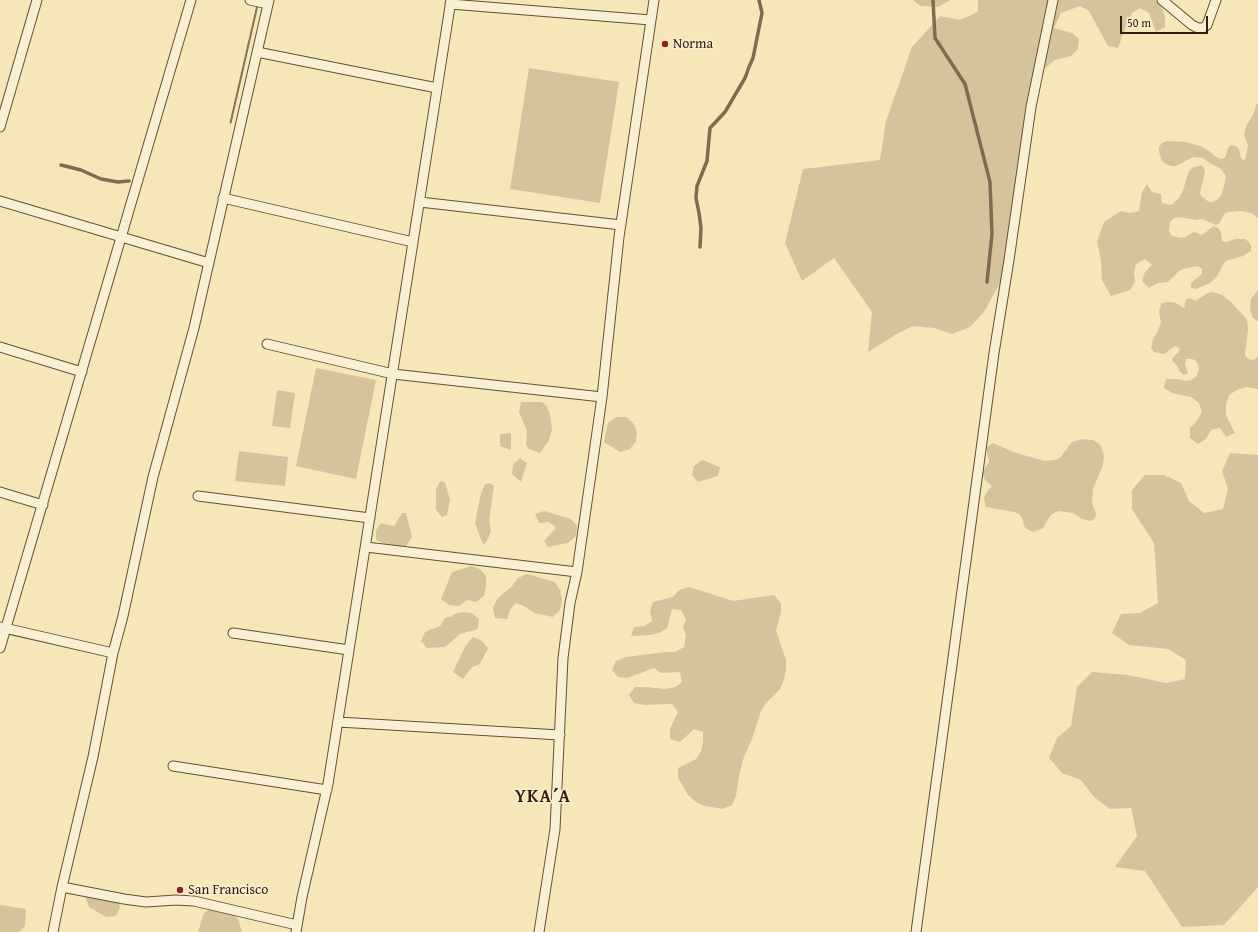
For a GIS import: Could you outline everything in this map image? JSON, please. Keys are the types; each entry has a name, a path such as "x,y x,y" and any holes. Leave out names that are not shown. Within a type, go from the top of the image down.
{"street":[{"path":"0,127 37,0"},
{"path":"0,648 3,628 43,505 191,0"},
{"path":"53,932 153,477 194,328 268,2 250,0"},
{"path":"539,932 555,829 563,658 570,603 577,572 602,397 621,225 654,0"},
{"path":"916,932 994,353 1031,107 1053,0"},
{"path":"1162,0 1192,25 1198,28 1203,28 1207,25 1216,0"},
{"path":"62,887 146,902 176,900 194,901 297,928 302,897 327,790 414,242 450,2 651,20"},
{"path":"257,52 437,88"},
{"path":"223,198 414,242"},
{"path":"0,201 209,263"},
{"path":"420,202 621,225"},
{"path":"267,344 393,374 602,397"},
{"path":"0,347 82,372"},
{"path":"0,492 43,505"},
{"path":"198,496 370,518"},
{"path":"366,547 577,572"},
{"path":"3,628 114,653"},
{"path":"233,633 350,650"},
{"path":"338,722 560,735"},
{"path":"172,766 327,790"}],"shaded area":[{"path":"913,0 950,0 938,7 920,6"},
{"path":"978,0 1156,0 1162,8 1165,17 1165,27 1156,32 1149,13 1140,8 1132,13 1118,48 1108,46 1089,11 1080,6 1061,13 1054,28 1072,33 1079,39 1078,49 1071,56 1055,60 1040,72 1012,261 984,312 970,327 952,334 934,328 913,326 895,335 868,352 872,312 834,258 802,281 785,243 803,169 880,160 886,121 912,47 940,16 960,20 978,12"},
{"path":"257,5 258,5 230,123"},
{"path":"529,68 619,82 600,203 510,189"},
{"path":"1258,104 1258,218 1251,213 1241,211 1228,212 1224,214 1220,223 1216,225 1202,219 1197,220 1178,217 1170,222 1169,232 1172,236 1181,238 1194,232 1202,235 1214,226 1221,232 1222,241 1226,242 1235,239 1245,239 1251,246 1251,251 1243,256 1228,260 1224,263 1217,276 1210,283 1196,289 1191,288 1191,283 1202,274 1202,269 1198,266 1183,269 1168,282 1158,283 1149,288 1142,281 1145,272 1152,265 1145,259 1136,264 1134,272 1135,282 1130,290 1111,296 1102,280 1101,260 1097,241 1104,222 1121,211 1130,213 1139,211 1142,192 1147,184 1152,192 1161,194 1162,203 1171,205 1179,198 1189,171 1192,168 1201,165 1204,168 1205,173 1200,192 1201,196 1209,202 1213,202 1221,195 1224,186 1226,176 1220,168 1203,158 1193,157 1176,166 1166,164 1162,161 1159,152 1159,147 1162,143 1167,141 1186,142 1200,146 1221,159 1225,158 1228,148 1231,145 1236,146 1239,149 1241,159 1245,160 1248,145 1244,135 1246,126 1253,115 1256,105"},
{"path":"1258,290 1258,321 1253,318 1250,309 1251,299"},
{"path":"1213,292 1222,295 1230,301 1247,320 1248,330 1245,355 1248,359 1253,360 1258,357 1258,389 1246,387 1229,395 1226,405 1226,415 1235,433 1226,437 1220,428 1211,430 1206,439 1198,444 1190,438 1190,428 1197,421 1202,412 1199,403 1191,397 1172,393 1164,388 1166,379 1186,381 1196,377 1199,369 1198,364 1195,360 1186,359 1185,364 1188,373 1184,375 1180,372 1172,360 1180,348 1175,346 1164,354 1154,352 1151,348 1153,339 1161,322 1159,312 1161,304 1171,302 1184,308 1186,299 1191,298 1195,301 1208,293"},
{"path":"316,368 376,380 356,479 296,466"},
{"path":"277,390 295,393 290,428 272,426"},
{"path":"521,402 542,402 546,405 550,414 552,430 549,440 540,453 529,449 526,445 527,431 519,412"},
{"path":"616,417 626,417 633,423 637,432 636,441 630,449 620,452 604,442 608,423"},
{"path":"511,433 511,450 500,446 500,434"},
{"path":"1082,439 1093,440 1098,443 1101,446 1104,456 1103,465 1093,489 1092,504 1096,513 1095,518 1091,521 1082,519 1073,513 1058,511 1050,516 1043,528 1033,532 1025,528 1019,514 986,507 984,498 992,486 985,480 983,471 989,462 986,448 993,443 1016,453 1045,461 1060,458 1072,442"},
{"path":"239,451 288,457 285,486 235,481"},
{"path":"1230,453 1258,455 1258,887 1224,925 1182,927 1145,871 1115,867 1137,836 1131,808 1110,809 1094,797 1081,780 1062,773 1049,758 1057,738 1071,726 1077,687 1092,672 1128,675 1166,683 1185,679 1186,660 1168,649 1129,645 1112,633 1121,614 1140,613 1158,603 1154,543 1132,509 1132,490 1145,475 1164,475 1181,483 1189,501 1204,513 1223,509 1228,489 1222,471"},
{"path":"520,458 527,463 521,482 512,474 513,465"},
{"path":"702,460 720,467 718,476 698,482 692,475 694,466"},
{"path":"440,481 445,482 450,500 447,515 442,517 436,510 436,490"},
{"path":"490,483 494,486 489,521 491,531 484,545 475,523 481,493 485,484"},
{"path":"544,511 571,519 577,526 576,536 568,543 548,547 544,541 556,528 549,522 539,523 535,514"},
{"path":"402,513 406,513 412,537 406,546 396,549 376,540 376,530 381,523 394,526"},
{"path":"471,566 480,569 486,576 484,596 476,602 467,600 459,606 449,605 441,599 452,572"},
{"path":"527,574 555,582 560,590 562,600 560,610 553,617 534,613 526,607 516,603 510,610 507,619 495,618 493,608 497,599 512,586 518,578"},
{"path":"689,587 733,601 774,595 781,603 781,612 776,631 786,660 784,680 780,689 766,703 761,711 752,739 744,757 736,796 732,805 723,809 705,806 696,802 688,795 678,778 678,768 696,759 701,751 703,732 694,729 680,742 670,739 670,729 678,712 672,704 644,705 634,703 629,695 635,687 665,689 676,687 682,682 680,672 661,673 654,668 627,678 618,677 612,670 616,661 626,657 675,652 684,647 686,636 683,627 686,619 681,610 672,609 667,628 659,633 631,636 634,627 644,626 652,621 650,611 653,602 673,597 679,590"},
{"path":"462,612 472,613 479,619 478,629 460,634 445,647 427,648 421,641 425,632 440,626 445,618"},
{"path":"473,637 482,641 488,648 480,664 472,667 463,679 453,672 466,645"},
{"path":"84,893 112,897 119,903 120,907 116,916 106,917 89,907"},
{"path":"0,905 26,909 25,926 19,932 0,932"},
{"path":"212,908 230,912 238,919 242,932 198,932 204,913"}],"waterway":[{"path":"700,247 701,228 696,198 697,186 707,161 710,128 725,112 745,78 753,58 762,13 759,0"},
{"path":"933,0 935,38 965,84 990,182 992,234 987,282"},
{"path":"61,165 81,170 101,179 118,182 129,181"}],"place":[{"name":"Norma","path":"665,44"},
{"name":"San Francisco","path":"180,890"}],"district":[{"name":"YKA´A","path":"543,797"}]}
